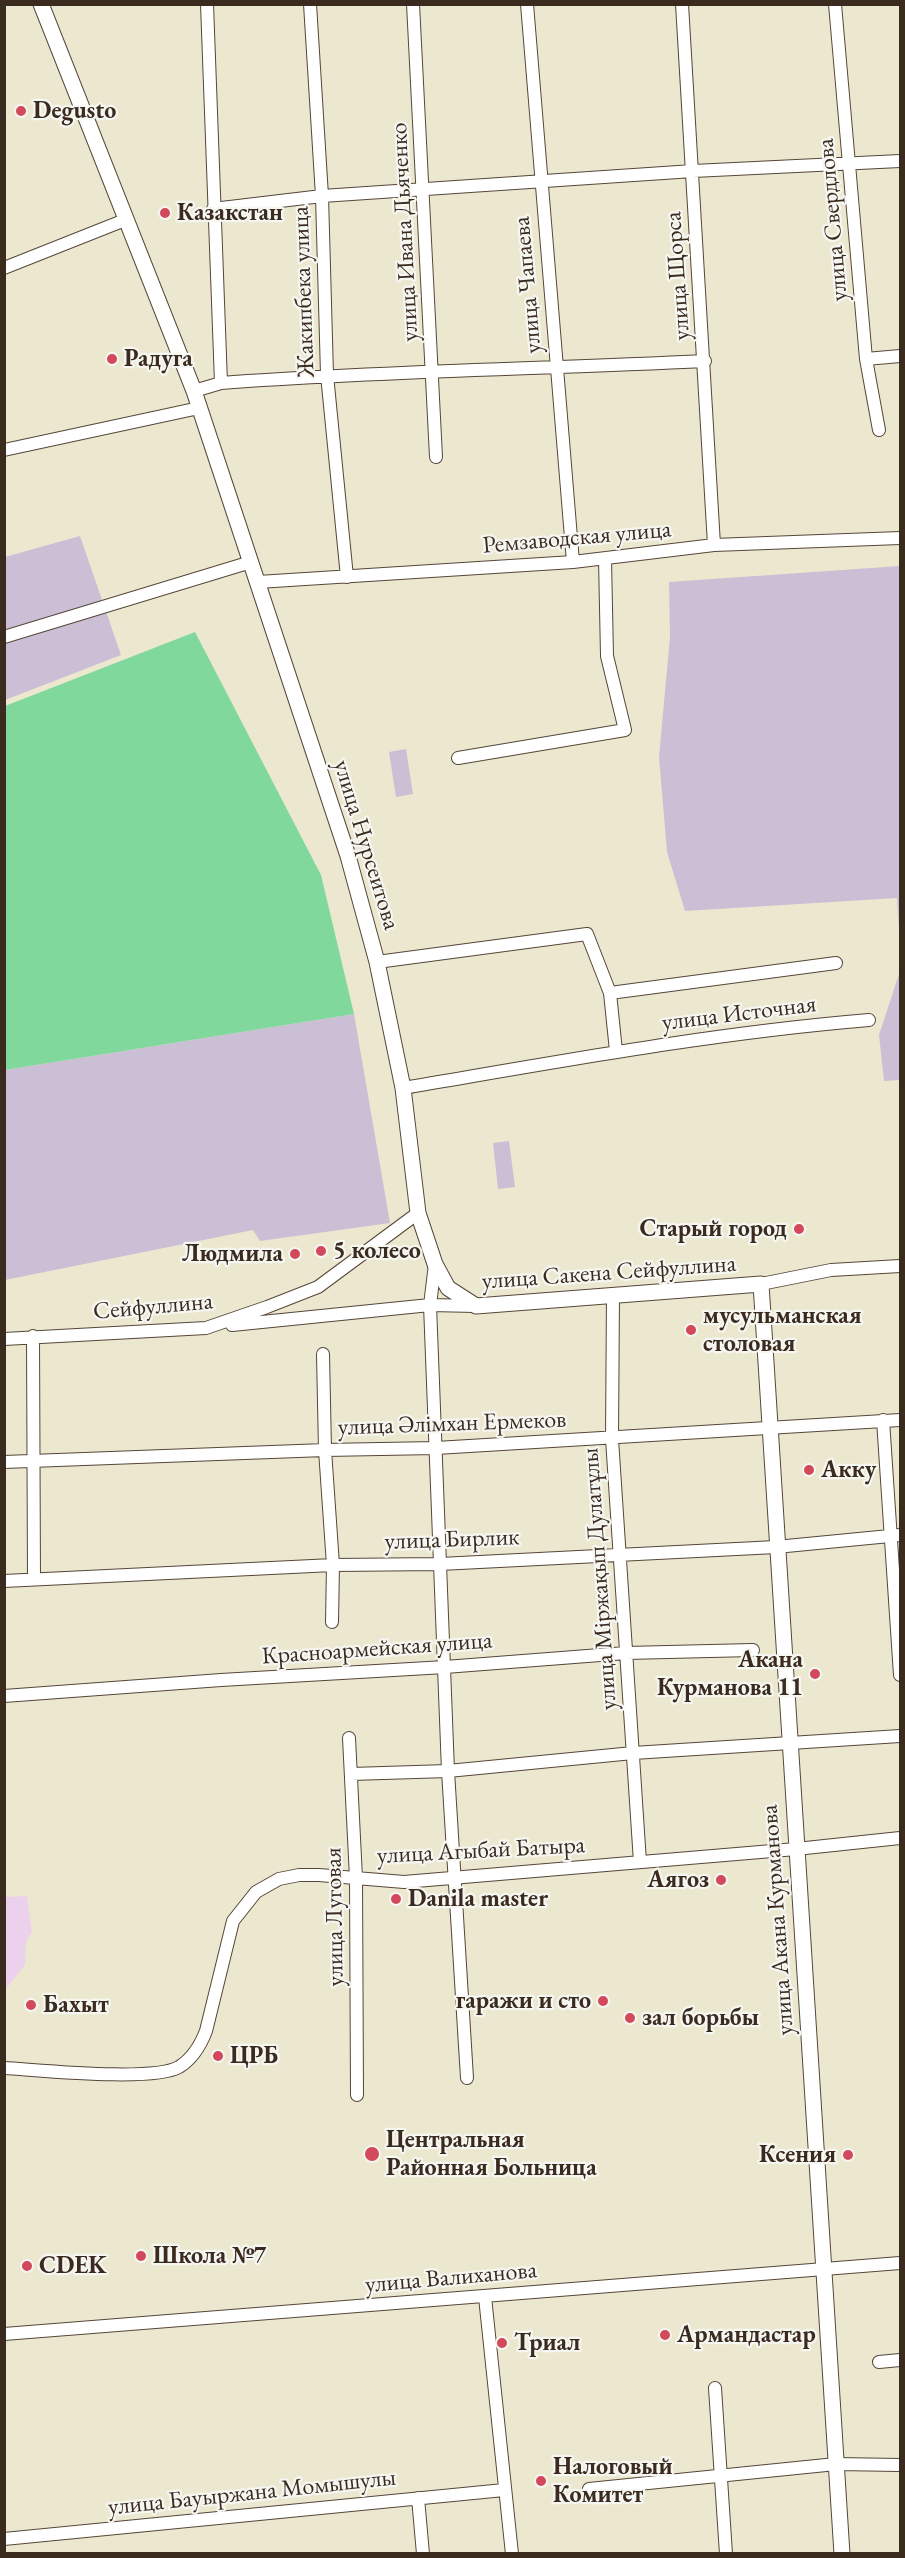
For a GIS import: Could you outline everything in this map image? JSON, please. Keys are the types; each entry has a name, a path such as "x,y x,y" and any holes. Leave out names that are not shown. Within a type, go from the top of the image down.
{"main road":[{"name":"улица Нурсеитова","path":"40,4 194,391 348,856 377,962 403,1088 418,1213 435,1264 448,1288 476,1306"},
{"name":"улица Сакена Сейфуллина","path":"476,1306 761,1284"},
{"name":"улица Акана Курманова","path":"761,1284 842,2553"}],"street":[{"path":"207,4 221,382"},
{"name":"Жакипбека улица","path":"310,4 322,196 327,375 347,577"},
{"name":"улица Ивана Дьяченко","path":"413,4 434,371 436,457"},
{"name":"улица Чапаева","path":"526,4 573,562"},
{"name":"улица Щорса","path":"682,4 705,361 714,545"},
{"name":"улица Свердлова","path":"835,4 866,359 879,430"},
{"path":"213,209 322,196 423,191 693,171 900,161"},
{"path":"4,268 125,220"},
{"path":"866,359 900,356"},
{"path":"194,391 221,382 327,375 556,369 705,361"},
{"path":"4,450 199,408"},
{"name":"Ремзаводская улица","path":"258,582 573,562 714,545 900,538"},
{"path":"458,758 625,730 607,656 605,559"},
{"path":"4,637 251,562"},
{"path":"377,962 587,934 610,993 616,1052"},
{"name":"улица Источная","path":"610,993 836,963"},
{"name":"улица Источная","path":"403,1088 616,1052 794,1026 868,1020"},
{"name":"Сейфуллина","path":"4,1339 206,1328 318,1287 418,1213"},
{"path":"435,1264 430,1305 448,1771 467,2078"},
{"name":"улица Сакена Сейфуллина","path":"761,1284 831,1270 900,1266"},
{"name":"улица Міржақып Дулатұлы","path":"613,1294 612,1439 640,1862"},
{"name":"улица Сакена Сейфуллина","path":"206,1328 320,1314 430,1305 476,1306"},
{"path":"33,1336 34,1579"},
{"path":"323,1354 325,1449 333,1565 332,1623"},
{"path":"883,1420 896,1535 900,1675"},
{"name":"улица Әлімхан Ермеков","path":"4,1462 325,1449 436,1448 900,1420"},
{"name":"улица Бирлик","path":"4,1581 776,1547 896,1535"},
{"name":"Красноармейская улица","path":"4,1696 626,1653 753,1650"},
{"path":"351,1774 448,1771 633,1753 900,1736"},
{"name":"улица Луговая","path":"349,1738 356,1878 357,2095"},
{"name":"улица Агыбай Батыра","path":"4,2068 145,2074 179,2067 201,2045 233,1921 256,1892 279,1879 299,1875 404,1882 900,1838"},
{"name":"улица Валиханова","path":"4,2334 824,2271 900,2263"},
{"path":"485,2297 512,2553"},
{"path":"879,2361 900,2360"},
{"path":"715,2388 726,2553"},
{"path":"589,2488 836,2464 900,2465"},
{"name":"улица Бауыржана Момышулы","path":"4,2539 504,2490"},
{"path":"418,2498 423,2553"}],"shaded area":[{"path":"80,536 121,655 5,700 5,557"},
{"path":"900,566 900,945 897,898 685,911 667,852 659,757 670,637 669,582"},
{"path":"406,749 413,794 396,797 389,752"},
{"path":"900,971 900,1080 884,1081 879,1035"},
{"path":"354,1014 390,1223 260,1241 253,1230 5,1280 5,1070"},
{"path":"509,1141 515,1187 498,1189 493,1143"},
{"path":"27,1896 32,1932 26,1942 25,1965 5,1990 5,1897"}],"green space":[{"path":"195,632 321,875 354,1014 5,1070 5,706"}],"place":[{"name":"Degusto","path":"21,111"},
{"name":"Казакстан","path":"165,213"},
{"name":"Радуга","path":"112,359"},
{"name":"Старый город","path":"799,1229"},
{"name":"5 колесо","path":"321,1251"},
{"name":"Людмила","path":"295,1254"},
{"name":"мусульманская столовая","path":"691,1330"},
{"name":"Акку","path":"809,1470"},
{"name":"Акана Курманова 11","path":"815,1674"},
{"name":"Аягоз","path":"721,1880"},
{"name":"Danila master","path":"396,1899"},
{"name":"гаражи и сто","path":"603,2001"},
{"name":"Бахыт","path":"31,2005"},
{"name":"зал борьбы","path":"630,2018"},
{"name":"ЦРБ","path":"218,2056"},
{"name":"Центральная Районная Больница","path":"372,2154"},
{"name":"Ксения","path":"848,2155"},
{"name":"Школа №7","path":"141,2256"},
{"name":"CDEK","path":"27,2266"},
{"name":"Армандастар","path":"665,2335"},
{"name":"Триал","path":"502,2343"},
{"name":"Налоговый Комитет","path":"541,2481"}]}
